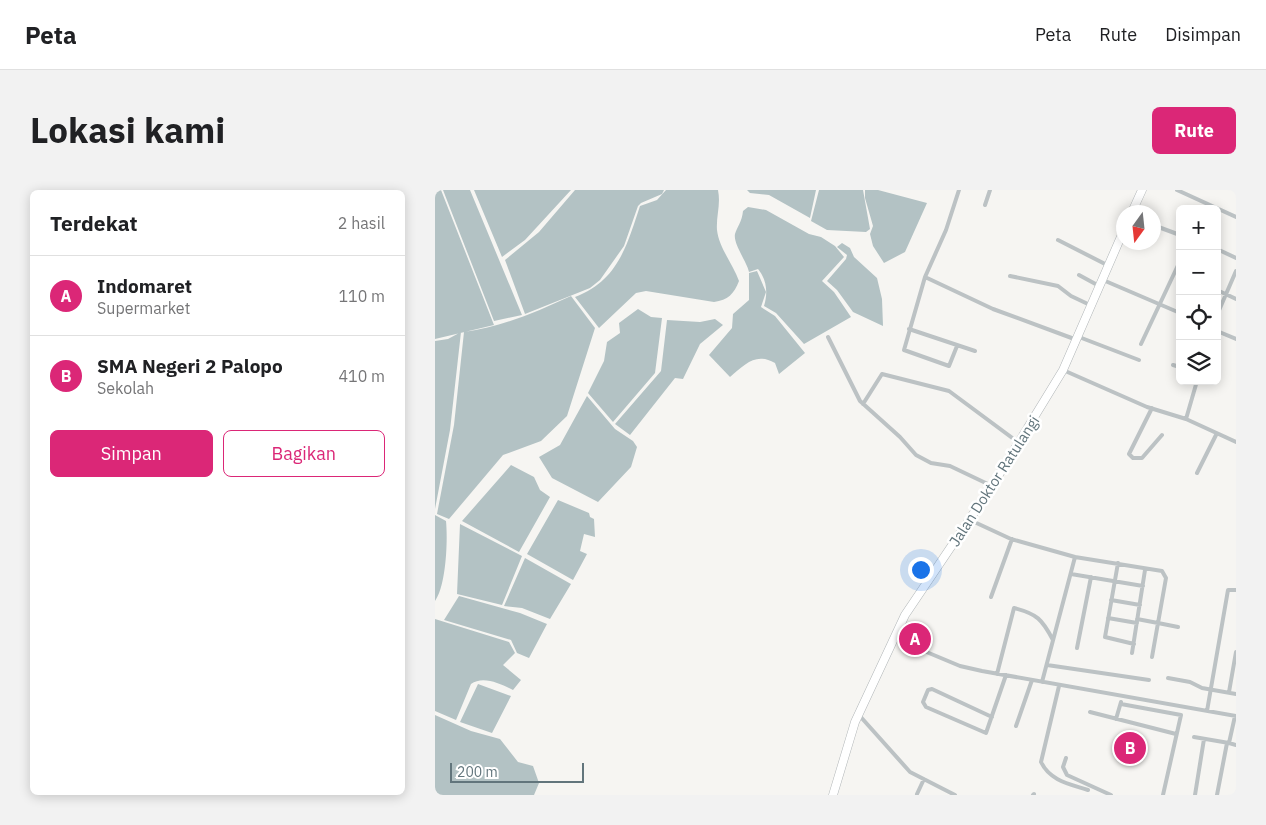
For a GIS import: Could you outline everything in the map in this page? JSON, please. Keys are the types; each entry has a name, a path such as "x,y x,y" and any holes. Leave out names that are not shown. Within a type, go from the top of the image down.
{"highway":[{"path":"1135,205 1142,190"},
{"name":"Jalan Doktor Ratulangi","path":"833,795 853,728 893,638 928,579 992,486 1063,370 1093,306 1116,249"}],"street":[{"path":"957,346 950,366 904,350 925,277 946,230 959,190"},
{"path":"985,205 990,190"},
{"path":"1177,190 1236,217"},
{"path":"1161,228 1176,234"},
{"path":"1058,240 1109,266"},
{"path":"1221,250 1236,258"},
{"path":"1221,306 1236,271"},
{"path":"1141,344 1176,274"},
{"path":"1079,275 1176,311"},
{"path":"1010,276 1058,286 1071,296 1093,306"},
{"path":"925,277 993,309 1139,360"},
{"path":"1221,292 1236,299"},
{"path":"909,329 975,351"},
{"path":"1221,333 1236,339"},
{"path":"828,337 863,404 921,459 951,466 992,486"},
{"path":"1063,370 1152,408 1186,419 1216,435 1236,442"},
{"path":"863,404 882,374 949,392 1019,443"},
{"path":"1186,419 1196,385"},
{"path":"1152,408 1129,454 1133,458 1141,458 1162,435"},
{"path":"1197,473 1216,435"},
{"path":"970,520 1012,539 1075,558 1118,563 1165,573 1152,656"},
{"path":"991,597 1012,539"},
{"path":"1042,682 1075,558"},
{"path":"1118,563 1105,636 1133,644"},
{"path":"1132,653 1145,570"},
{"path":"1071,574 1143,586"},
{"path":"1077,648 1091,577"},
{"path":"1207,711 1228,590 1236,590"},
{"path":"1111,600 1140,605"},
{"path":"997,674 1014,608 1033,613 1044,623 1053,640"},
{"path":"1108,618 1178,627"},
{"path":"893,638 961,666 1059,686 1236,716 1217,795"},
{"path":"1229,692 1236,652"},
{"path":"1047,665 1149,680"},
{"path":"992,717 933,689 928,690 923,702 926,707 985,733 992,717 1007,675"},
{"path":"1168,678 1211,690 1236,694"},
{"path":"1016,726 1032,680"},
{"path":"1059,686 1041,762 1048,773 1056,779 1088,790"},
{"path":"1116,719 1123,697"},
{"path":"1121,704 1181,715"},
{"path":"1163,795 1182,707"},
{"path":"1090,712 1176,734"},
{"path":"859,715 907,769 924,780 955,795"},
{"path":"1194,737 1236,745"},
{"path":"1195,795 1204,739"},
{"path":"1066,758 1063,767 1067,775 1111,795"},
{"path":"917,794 924,780"}],"shaded area":[{"path":"435,190 441,190 494,325 435,339"},
{"path":"443,190 470,190 522,315 494,321"},
{"path":"474,190 571,190 525,240 502,257"},
{"path":"575,190 664,190 662,194 638,206 624,246 600,280 590,288 525,314 505,260 539,232"},
{"path":"666,190 718,190 718,237 739,281 737,286 727,298 714,302 646,291 636,293 599,328 575,297 590,290 611,271 625,248 640,206 657,200"},
{"path":"747,190 816,190 810,218 769,195 750,193"},
{"path":"819,190 863,190 870,229 866,232 827,230 811,221"},
{"path":"865,190 878,190 927,203 905,252 884,263 873,246 870,234 873,226 865,198"},
{"path":"748,207 766,210 809,234 821,237 835,246 844,257 822,281 834,292 851,317 804,344 776,313 764,306 766,296 765,282 758,269 749,272 735,238 743,211"},
{"path":"842,243 850,248 854,257 877,278 882,299 883,326 853,312 837,290 827,281 846,259 847,255 837,247"},
{"path":"757,271 766,292 761,307 775,316 805,353 779,374 775,363 756,359 746,364 730,377 709,355 732,328 733,314 749,300 749,273"},
{"path":"571,296 595,328 567,416 541,441 503,455 449,519 437,514 454,425 464,332 505,323"},
{"path":"638,309 651,317 662,318 655,373 613,422 588,393 604,361 607,342 620,333 619,323"},
{"path":"715,319 723,325 700,344 683,379 675,378 630,435 615,424 661,371 667,320 700,322"},
{"path":"461,332 450,430 435,509 435,341 448,339"},
{"path":"587,396 615,429 633,441 637,447 631,467 598,502 552,478 539,457 560,445"},
{"path":"511,465 534,477 540,490 550,497 519,552 462,521"},
{"path":"558,500 589,513 590,517 594,519 595,537 584,534 580,551 587,554 573,580 527,554"},
{"path":"435,515 446,521 447,540 442,585 435,601"},
{"path":"460,524 522,556 502,605 457,594"},
{"path":"525,558 571,584 550,619 522,608 504,606"},
{"path":"459,596 520,613 547,624 529,658 517,653 511,640 444,620"},
{"path":"435,619 509,642 515,653 503,665 521,680 513,690 492,681 476,681 471,684 456,720 435,711"},
{"path":"478,684 511,696 492,733 460,722"},
{"path":"435,715 471,731 500,739 518,762 533,766 539,783 534,795 435,795"}],"place":[{"name":"Indomaret","path":"915,639"},
{"name":"SMA Negeri 2 Palopo","path":"1130,748"}]}
